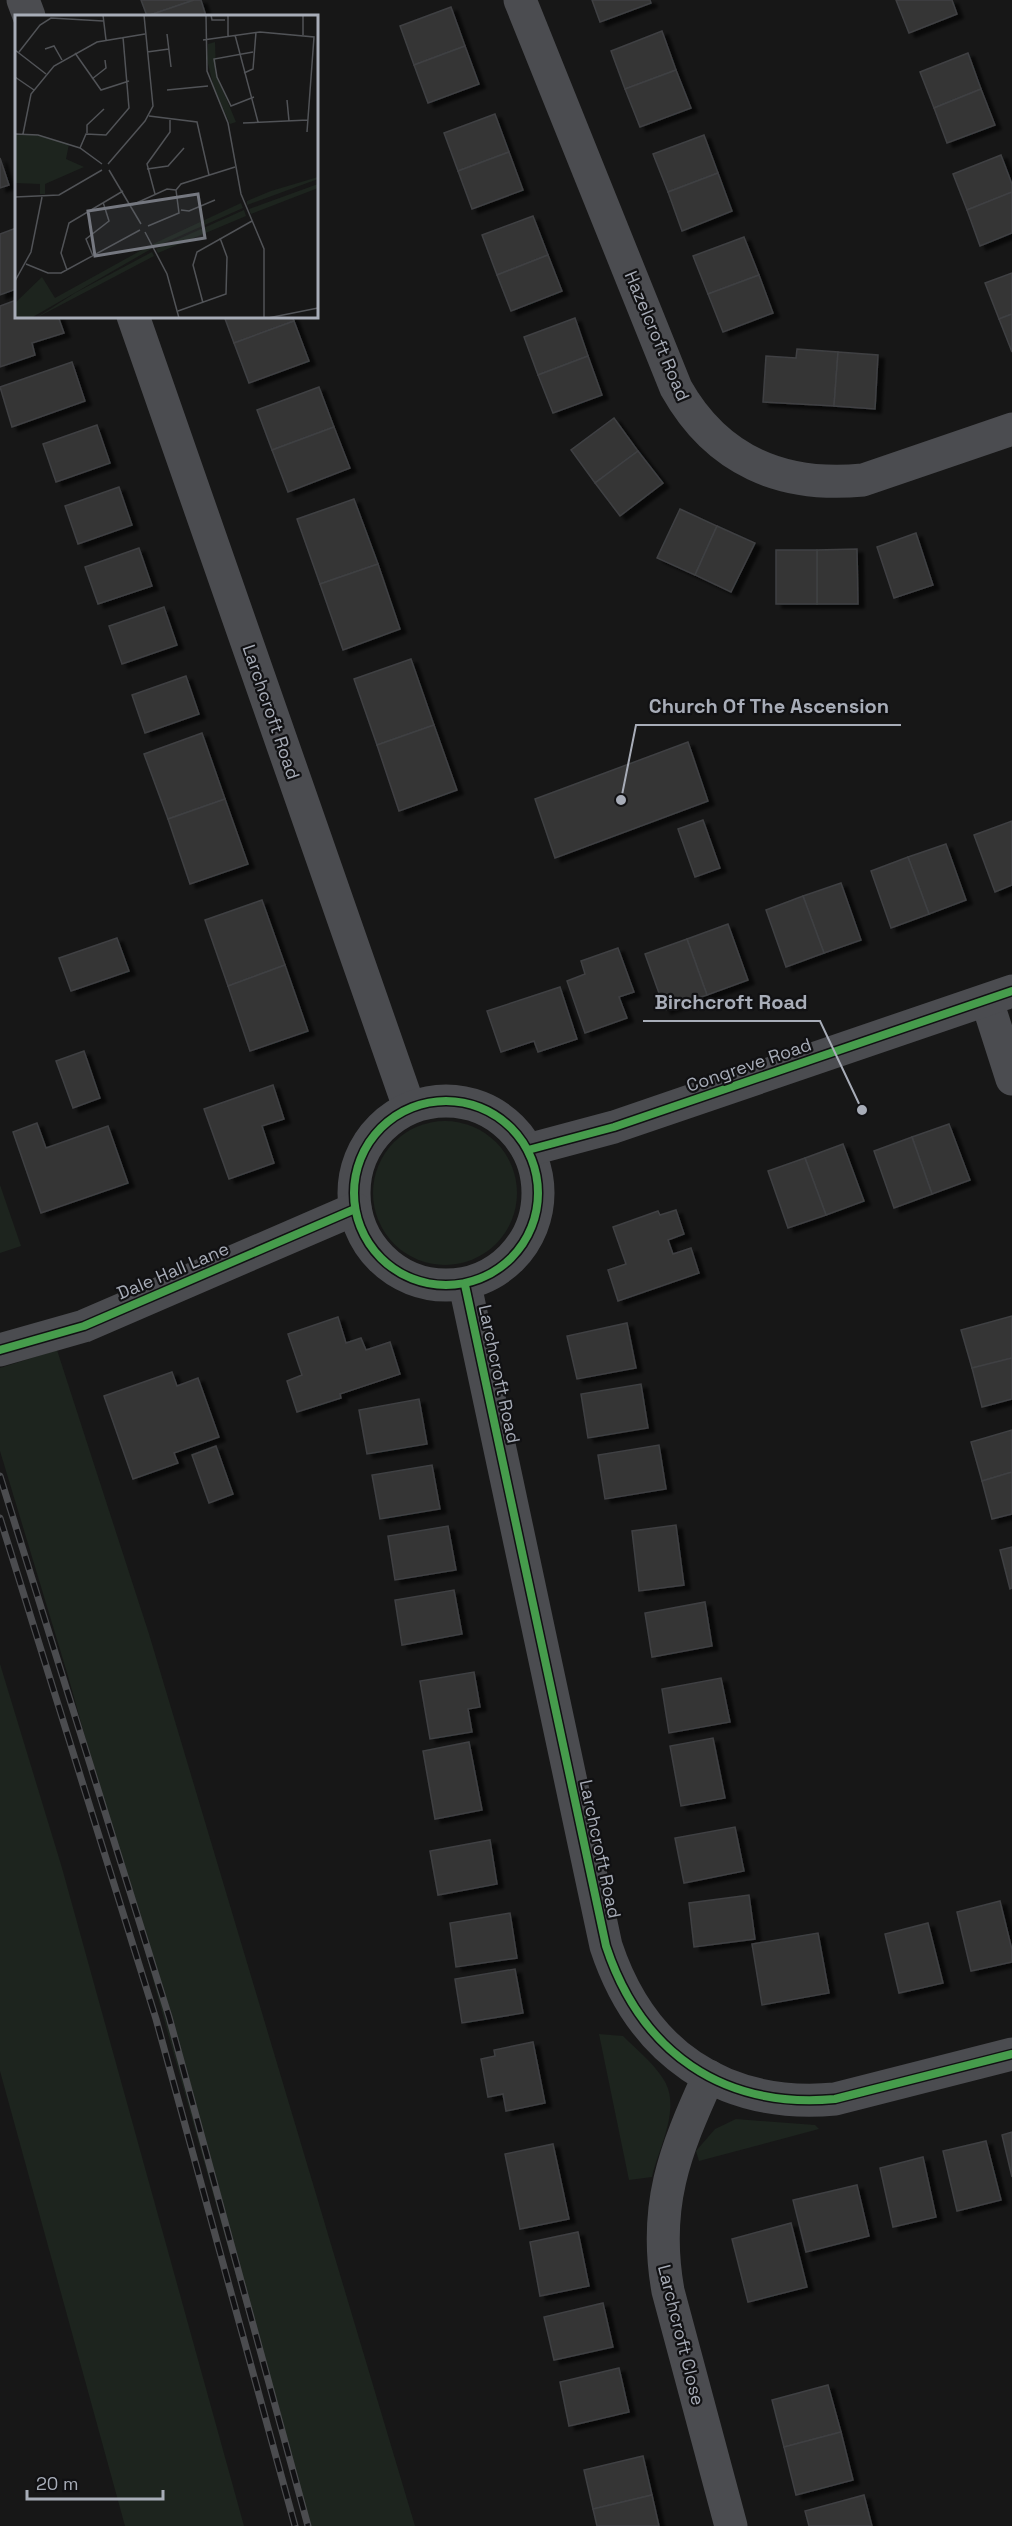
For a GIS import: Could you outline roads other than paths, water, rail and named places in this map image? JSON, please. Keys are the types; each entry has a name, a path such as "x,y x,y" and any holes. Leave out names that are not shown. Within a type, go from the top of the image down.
{"street":[{"path":"23,0 29,15"},
{"name":"Hazelcroft Road","path":"520,0 676,388 690,413 706,432 726,448 774,472 803,480 837,482 863,480 1012,429"},
{"name":"Larchcroft Road","path":"134,318 409,1107"},
{"path":"1000,996 1012,1079"},
{"name":"Congreve Road","path":"528,1150 614,1127 1000,996"},
{"path":"437,1100 464,1102 490,1111 513,1128 528,1150 538,1177 539,1206 530,1233 514,1257 492,1275 465,1285 435,1286 406,1277 382,1261 364,1237 355,1209 353,1184 360,1160 371,1138 388,1120 409,1107 437,1100"},
{"name":"Dale Hall Lane","path":"0,1350 84,1326 355,1209"},
{"name":"Larchcroft Road","path":"465,1285 606,1946 616,1976 630,2004 650,2030 671,2051 731,2088 758,2096 807,2101 835,2099 1012,2054"},
{"name":"Larchcroft Close","path":"709,2076 686,2127 668,2186 663,2218 662,2254 668,2291 731,2526"}],"railway":[{"path":"0,1476 169,2017 308,2526"},
{"path":"0,1518 156,2019 295,2526"}],"place":[{"name":"Church Of The Ascension","path":"621,800"},
{"name":"Birchcroft Road","path":"862,1110"}]}
